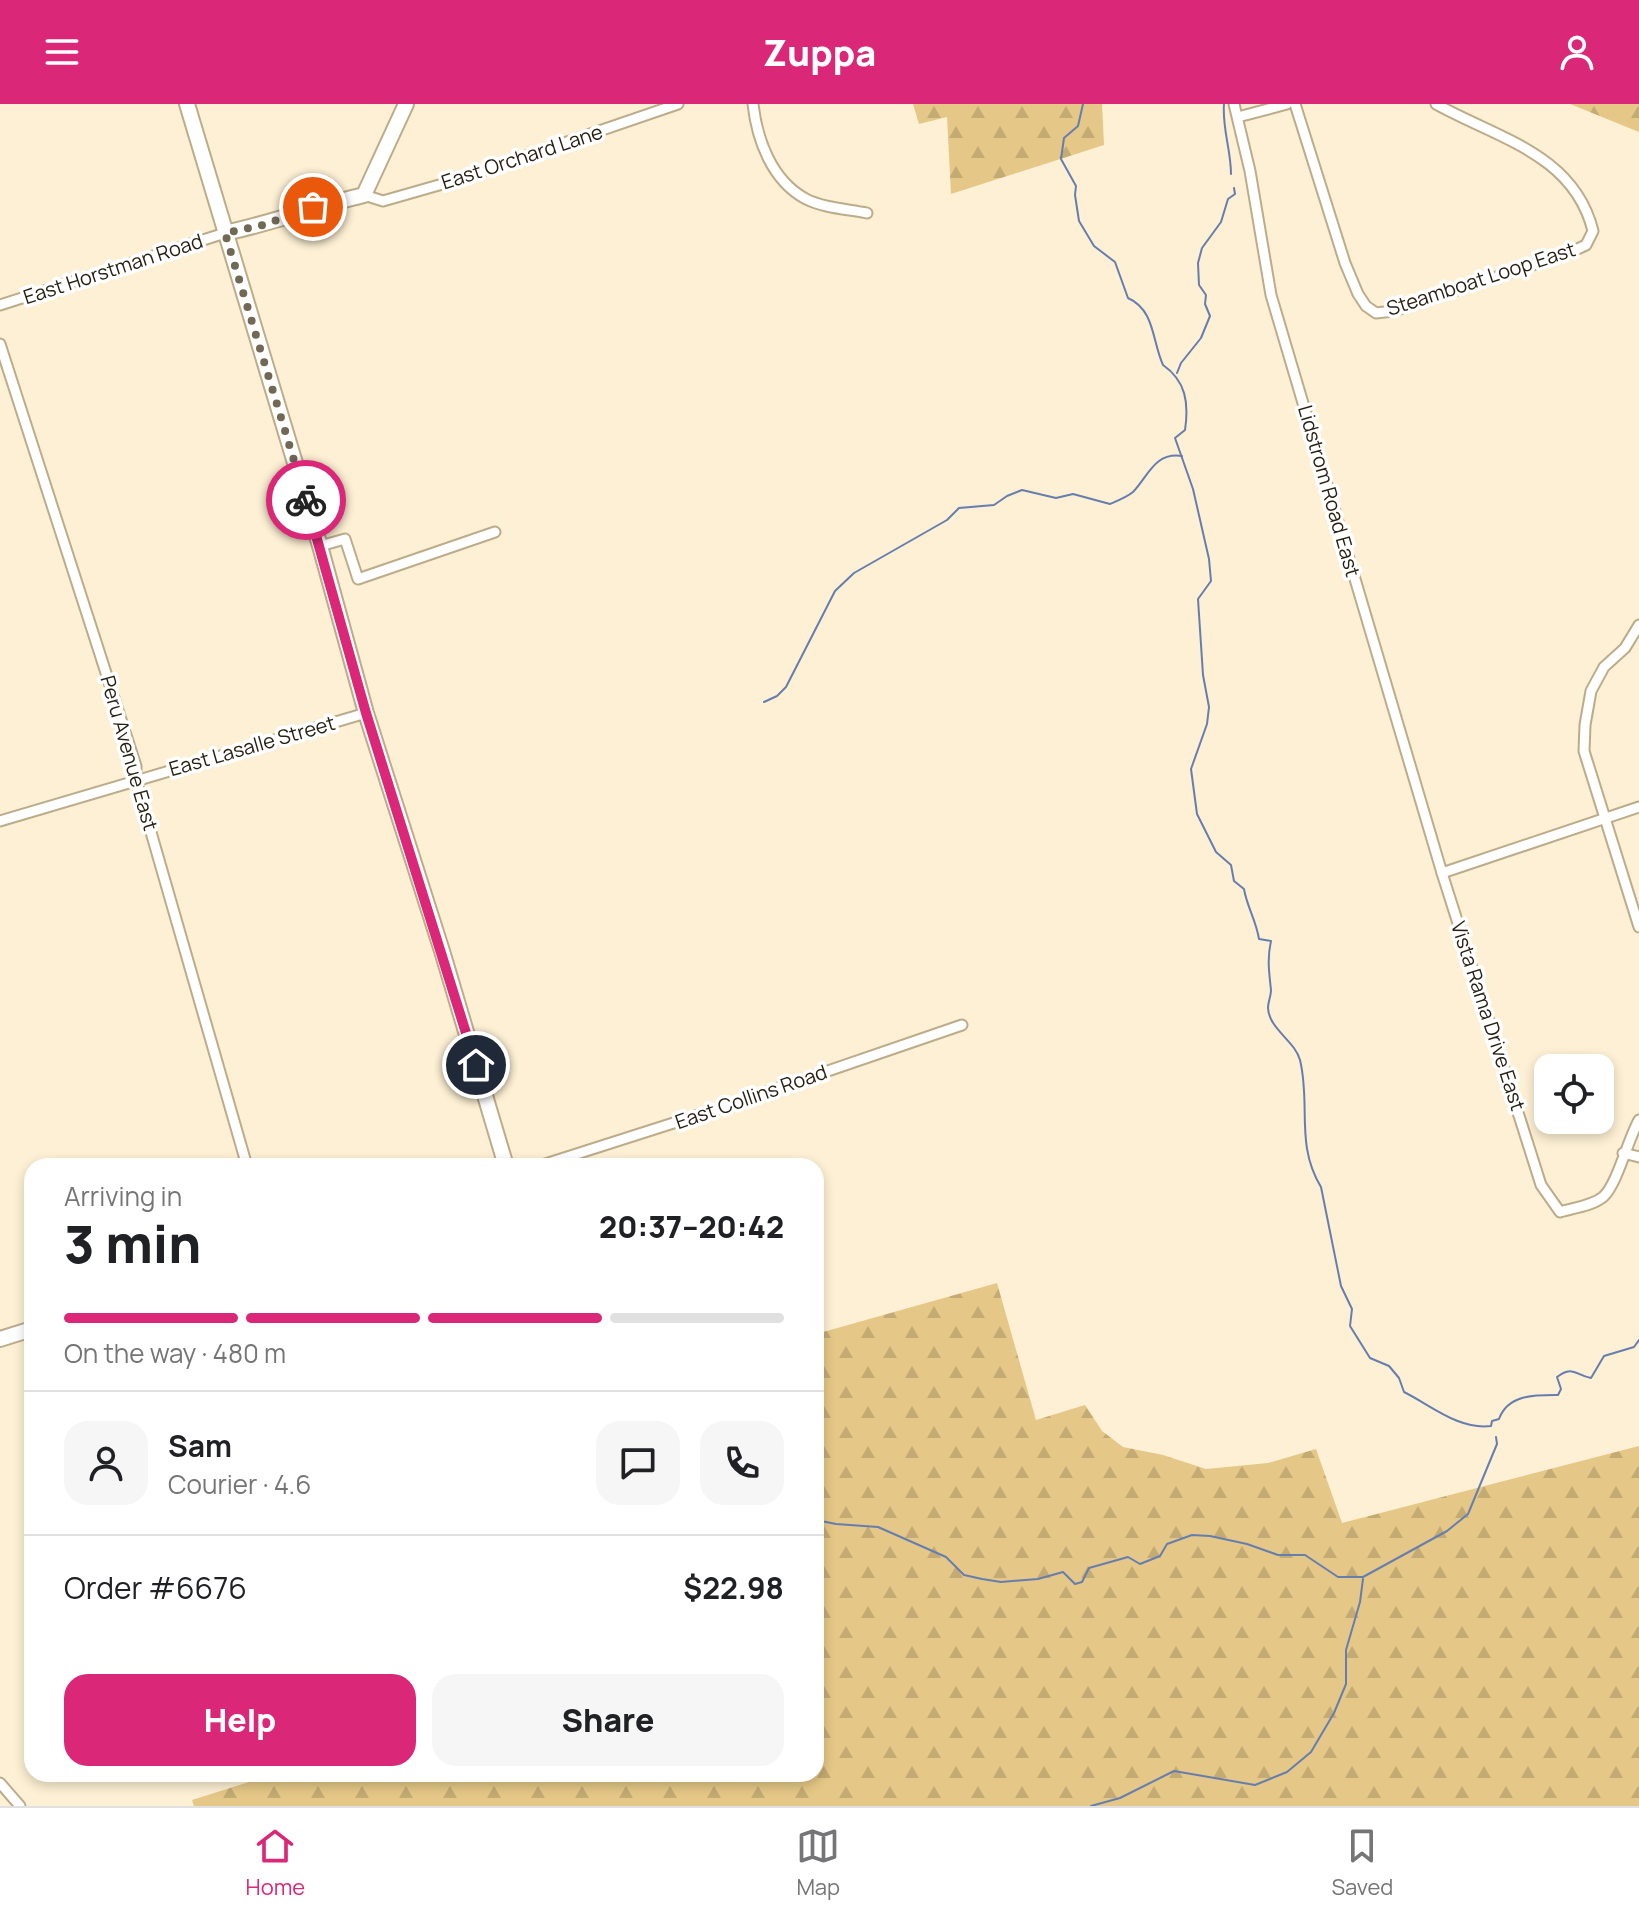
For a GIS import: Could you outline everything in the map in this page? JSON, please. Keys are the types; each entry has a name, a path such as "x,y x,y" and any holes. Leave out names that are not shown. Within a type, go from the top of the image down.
{"street":[{"path":"187,104 320,546 366,713 504,1158"},
{"path":"225,233 364,195 406,104"},
{"name":"East Orchard Lane","path":"364,195 383,201 453,181 678,104"},
{"path":"753,104 760,138 772,166 788,187 826,206 867,213"},
{"name":"Lidstrom Road East","path":"1234,104 1271,295 1442,873"},
{"path":"1238,117 1287,104"},
{"name":"Steamboat Loop East","path":"1295,104 1345,263 1358,294 1366,306 1376,313 1393,311 1569,253 1586,245 1593,231 1588,211 1561,173 1534,151 1436,104"},
{"name":"East Horstman Road","path":"0,305 225,233"},
{"name":"Peru Avenue East","path":"0,344 136,766 136,780 245,1158"},
{"path":"320,546 345,539 358,579 495,532"},
{"path":"1639,625 1625,648 1604,667 1591,691 1584,751 1639,927"},
{"name":"East Lasalle Street","path":"0,821 366,713"},
{"path":"1442,873 1639,807"},
{"name":"Vista Rama Drive East","path":"1442,873 1541,1185 1550,1202 1560,1212 1604,1197 1617,1178 1623,1153 1639,1120"},
{"name":"East Collins Road","path":"564,1158 962,1025"},
{"path":"1623,1153 1639,1157"},
{"path":"0,1339 24,1332"},
{"path":"0,1783 20,1806"}],"green space":[{"path":"913,104 1102,104 1104,145 951,194 947,117 919,124"},
{"path":"1570,104 1639,104 1639,132"},
{"path":"997,1283 1036,1420 1085,1405 1102,1431 1123,1447 1163,1455 1206,1469 1268,1463 1316,1449 1342,1523 1639,1446 1639,1806 194,1806 192,1800 249,1782 824,1782 824,1332"}],"waterway":[{"path":"1083,104 1078,126 1064,138 1061,159 1076,186 1079,221 1094,246 1115,262 1128,298 1137,303 1148,318 1163,365 1177,378 1186,402 1185,430 1175,438 1193,489 1211,581 1198,599 1203,675 1209,707 1207,724 1191,769 1197,814 1216,852 1231,865 1234,881 1244,889 1259,939 1271,941 1269,1015 1300,1060 1308,1155 1321,1187 1341,1286 1352,1309 1350,1326 1370,1358 1389,1366 1399,1378 1404,1392 1457,1421 1479,1426 1491,1426 1492,1421 1499,1419 1516,1400 1558,1395 1561,1389 1557,1377 1562,1373 1571,1371 1591,1378 1604,1356 1634,1347 1639,1340"},
{"path":"1224,104 1231,174"},
{"path":"1177,373 1201,338 1210,316 1205,304 1206,295 1199,285 1198,263 1202,248 1221,222 1228,199 1235,194 1234,188"},
{"path":"764,702 786,687 835,591 854,573 947,520 959,508 994,505 1022,490 1056,498 1073,494 1110,504 1133,492 1158,462 1172,456 1182,456"},
{"path":"824,1522 878,1527 946,1557 964,1575 1001,1582 1038,1579 1063,1572 1075,1584 1082,1582 1089,1568 1128,1557 1140,1564 1160,1556 1167,1544 1192,1535 1247,1544 1278,1555 1305,1555 1338,1577 1363,1577 1447,1531 1468,1514 1497,1444 1496,1437"},
{"path":"1091,1806 1120,1798 1174,1771 1255,1785 1287,1772 1311,1752 1334,1713 1346,1684 1346,1650 1360,1602 1363,1579"}],"way so far":[{"path":"306,500 225,233 263,225 313,207"}],"route":[{"path":"306,500 366,713 476,1065"}]}
